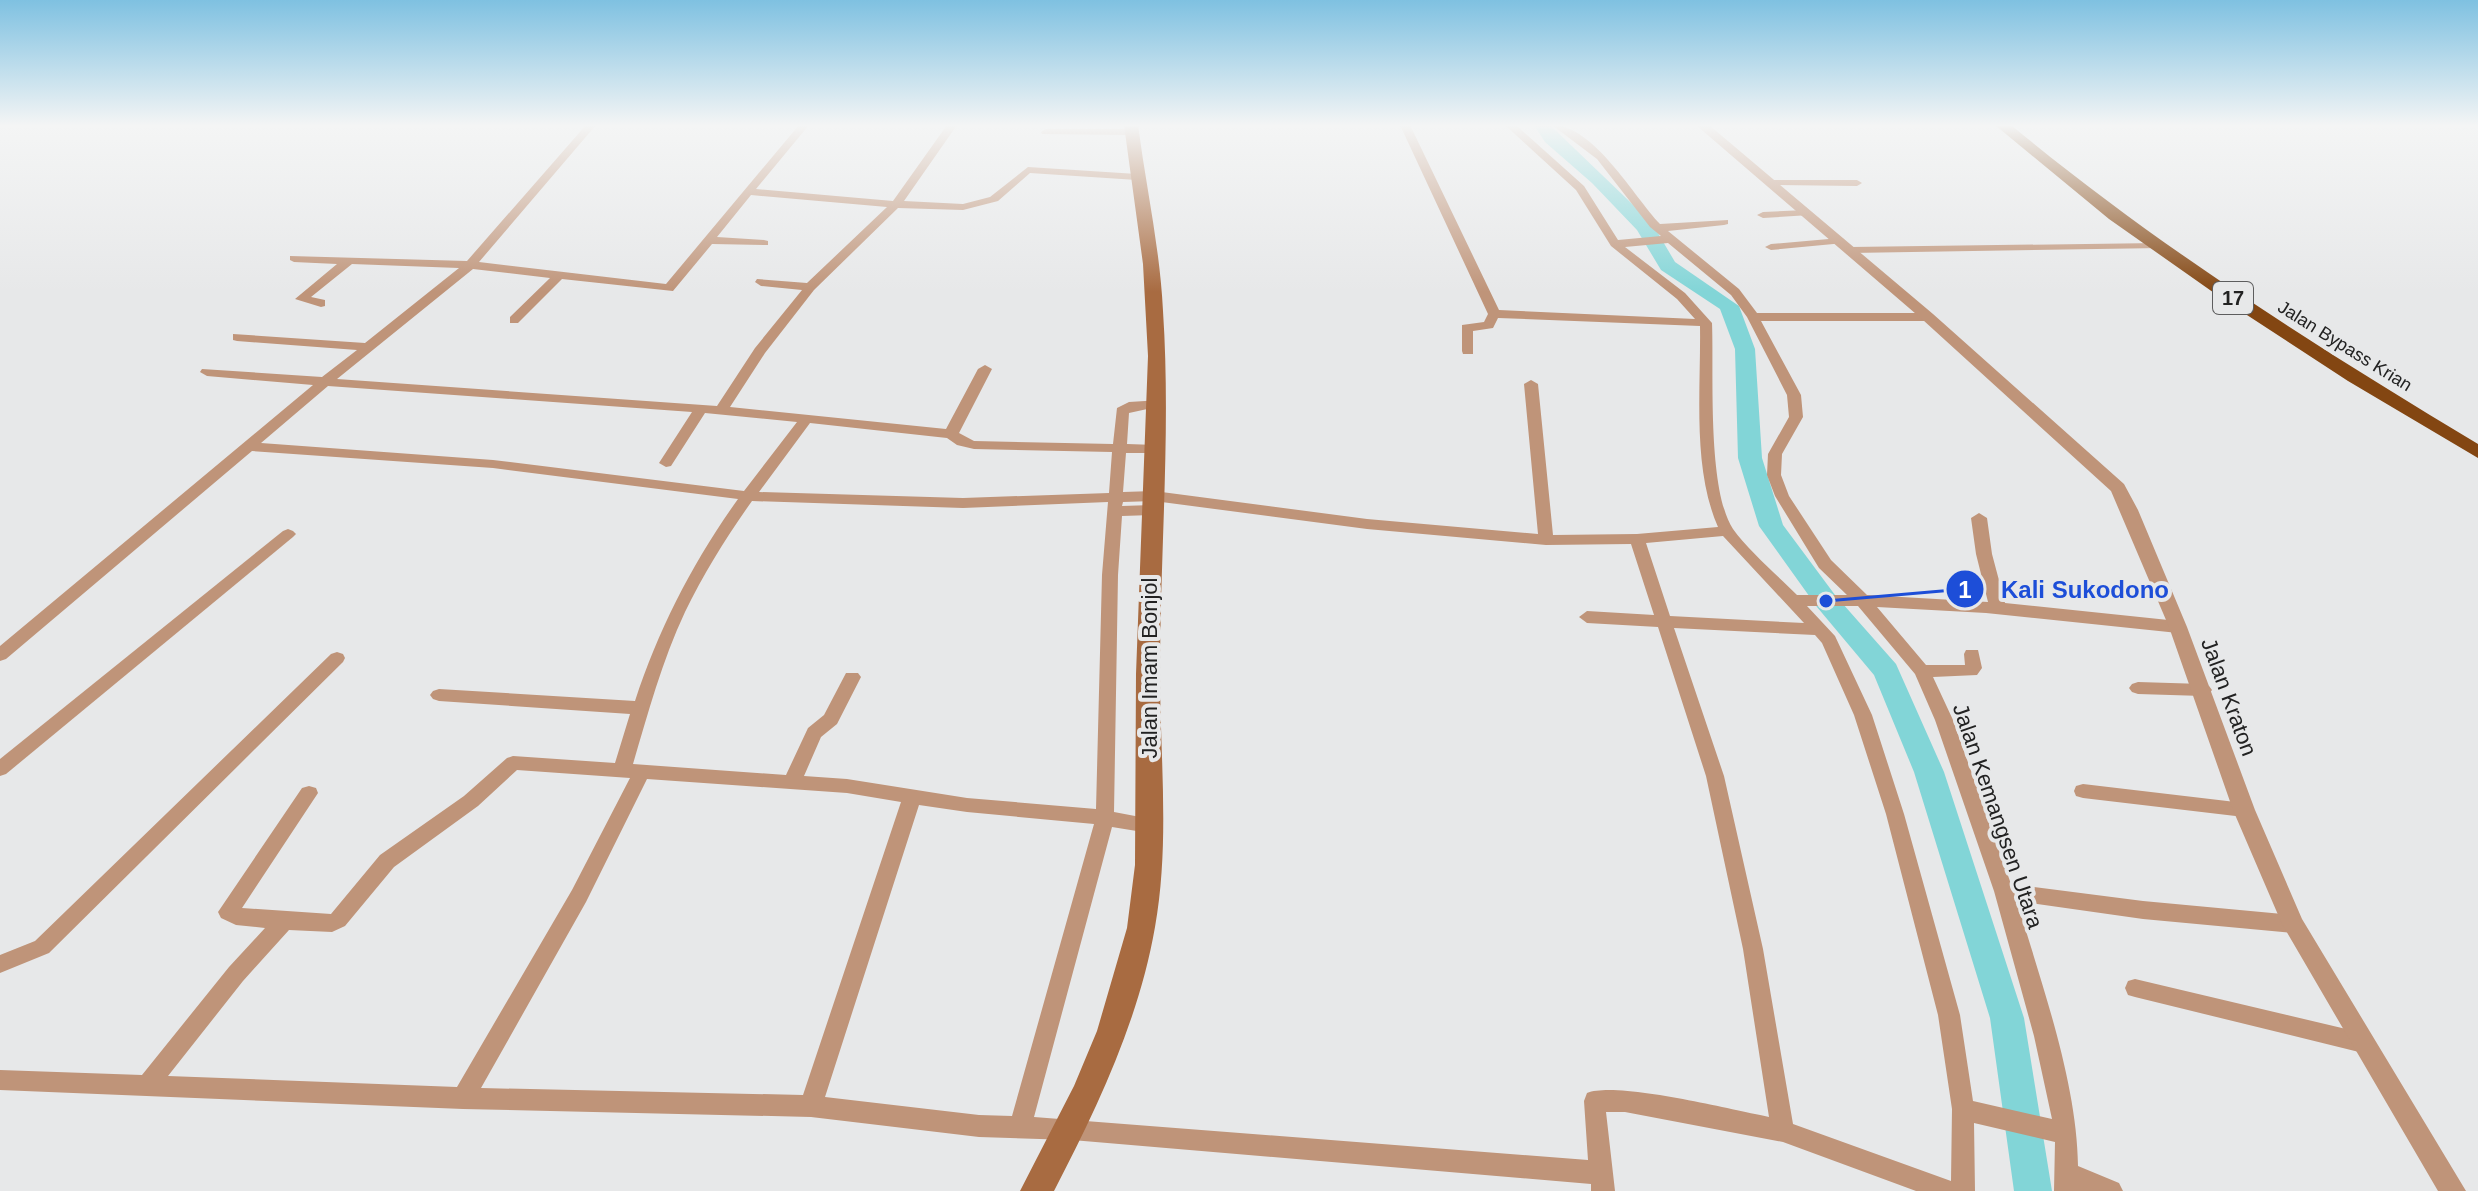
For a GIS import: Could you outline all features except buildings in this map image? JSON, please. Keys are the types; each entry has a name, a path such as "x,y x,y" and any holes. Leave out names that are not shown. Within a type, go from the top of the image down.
{"highway":[{"name":"Jalan Bypass Krian","path":"2070,181 2158,246 2278,328 2478,452"},
{"name":"Jalan Bypass Krian","path":"2085,181 2227,284 2478,441"}],"main road":[{"name":"Jalan Imam Bonjol","path":"1036,1191 1072,1129 1125,996 1141,926 1149,862 1148,674 1156,403 1152,271 1138,181"}],"street":[{"path":"0,655 326,381 470,265 543,181"},
{"path":"294,258 470,265 666,288 675,283 759,181"},
{"path":"721,410 760,351 810,287 897,203 913,181"},
{"path":"750,192 933,206 983,204 997,197 1015,181"},
{"path":"1431,181 1494,314 1489,325 1466,328 1468,351"},
{"path":"1572,181 1620,244 1681,296 1706,323 1709,467 1713,495 1727,531 1799,601 1821,630 1838,657 1863,715 1895,814 1972,1112 1963,1191"},
{"name":"Jalan Kemangsen Utara","path":"1620,181 1663,236 1728,285 1753,317 1796,404 1795,422 1773,460 1774,475 1782,496 1825,564 1922,671 1971,789 2045,1036 2056,1132 2066,1182"},
{"name":"Jalan Kraton","path":"1768,181 1928,317 2118,488 2178,627 2244,810 2293,924 2453,1191"},
{"path":"1771,183 1857,183"},
{"path":"1763,215 1806,213"},
{"path":"1620,244 1724,222"},
{"path":"710,240 764,243"},
{"path":"1771,247 2158,246"},
{"path":"321,303 301,299 347,261"},
{"path":"514,320 559,276"},
{"path":"761,282 810,287"},
{"path":"1494,314 1706,323"},
{"path":"1753,317 1928,317"},
{"path":"237,337 368,347"},
{"path":"951,434 985,369"},
{"path":"207,372 721,410 951,434 962,442 974,445 1156,449"},
{"path":"1531,384 1546,540"},
{"path":"1020,1128 1105,818 1106,691 1114,503 1122,411 1129,406 1156,403"},
{"path":"666,463 700,410"},
{"path":"463,1098 579,896 632,772 642,708 677,613 706,559 747,496 806,419"},
{"path":"248,446 493,464 747,496 974,503 1153,503 1546,540 1637,539 1727,531"},
{"path":"1979,518 1984,554 1998,608"},
{"path":"0,769 288,534"},
{"path":"1637,539 1715,776 1753,949 1783,1131"},
{"path":"1799,601 1855,600 1998,608 2178,627"},
{"path":"1587,617 1821,630"},
{"path":"1922,671 1971,671 1974,668 1972,654"},
{"path":"0,964 42,947 337,658"},
{"path":"792,781 814,733 831,719 852,677"},
{"path":"2138,688 2203,690"},
{"path":"439,695 642,708"},
{"path":"309,793 228,912 236,916 284,921 332,923 338,920 387,861 471,801 509,765 792,781 1149,825"},
{"path":"2083,791 2244,810"},
{"path":"811,1106 912,797"},
{"path":"2004,891 2143,910 2293,924"},
{"path":"147,1086 236,974 284,921"},
{"path":"2135,988 2363,1043"},
{"path":"0,1080 463,1098 811,1106 979,1126 1072,1129 1602,1182 1595,1112 1597,1100 1625,1101 1783,1131 1948,1191"},
{"path":"1972,1112 2056,1132"},
{"path":"2066,1182 2111,1191"}],"waterway":[{"path":"1600,181 1645,227 1668,266 1729,306 1745,349 1750,458 1771,526 1826,601 1886,671 1929,772 2007,1018 2033,1191"}],"place":[{"name":"Kali Sukodono","path":"1826,601"}]}
